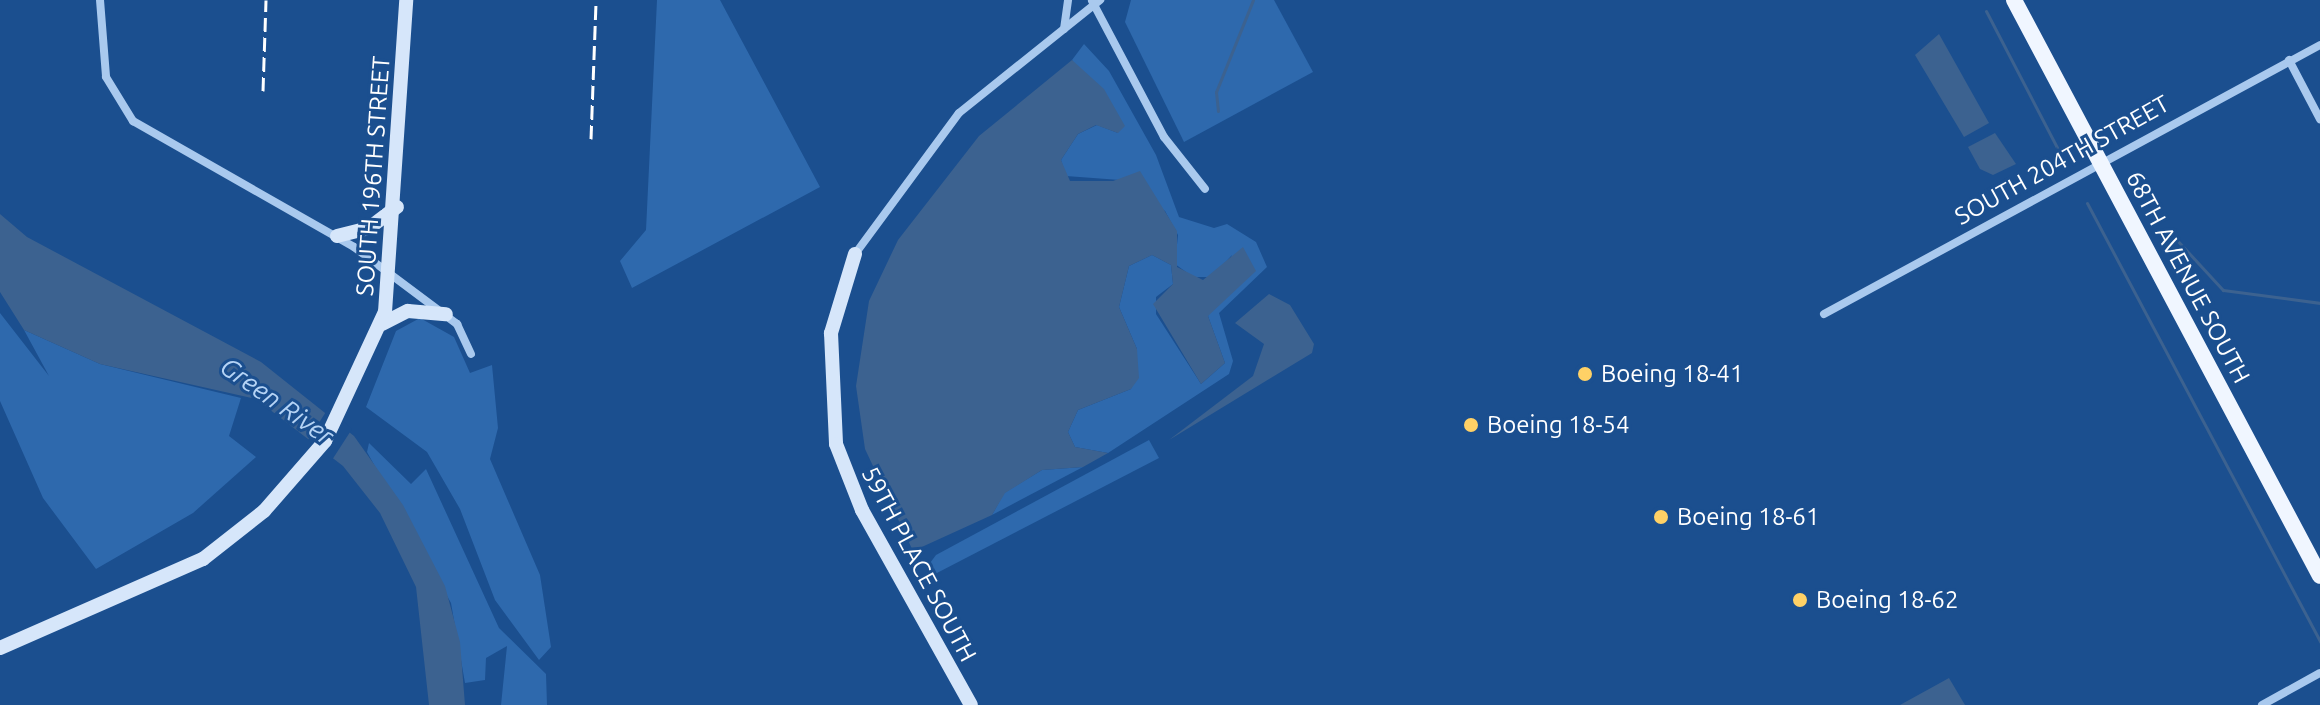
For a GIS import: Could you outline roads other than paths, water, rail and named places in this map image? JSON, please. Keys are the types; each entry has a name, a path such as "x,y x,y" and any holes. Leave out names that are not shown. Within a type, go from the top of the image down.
{"main road":[{"name":"SOUTH 196TH STREET","path":"0,648 172,575 264,511 306,467 355,391 382,324 391,273 406,0"},
{"name":"68TH AVENUE SOUTH","path":"2014,0 2320,576"},
{"path":"337,236 369,228 397,207"},
{"name":"59TH PLACE SOUTH","path":"855,254 830,344 836,444 862,510 971,705"},
{"path":"382,324 408,311 446,314"}],"street":[{"path":"100,0 106,77 133,121 182,155 337,236 391,273 446,314 471,354"},
{"path":"1064,29 1068,0"},
{"path":"855,254 959,113 1095,1 1164,137 1205,189"},
{"name":"SOUTH 204TH STREET","path":"1824,314 2099,161 2320,45"},
{"path":"2289,60 2320,119"},
{"path":"2262,705 2320,673"}],"water":[{"path":"1939,34 1989,123 1964,137 1915,55"},
{"path":"1072,60 1104,89 1125,126 1118,133 1096,125 1078,134 1061,160 1070,181 1113,181 1140,171 1177,231 1177,267 1203,280 1243,247 1256,271 1208,316 1225,363 1201,384 1153,304 1173,284 1171,265 1152,255 1129,266 1119,307 1137,349 1139,378 1131,389 1078,410 1068,432 1075,447 1108,453 1083,467 1042,470 1005,493 992,515 913,551 865,449 856,386 869,301 898,240 979,136"},
{"path":"1995,133 2016,164 1993,175 1980,169 1968,147"},
{"name":"Green River","path":"0,214 27,237 261,362 354,436 403,505 445,586 460,642 465,705 429,705 416,587 380,513 343,466 256,399 100,364 24,330 0,292"},
{"path":"1269,294 1290,305 1314,344 1312,353 1169,440 1253,376 1264,344 1235,323"},
{"path":"1949,678 1965,705 1900,705"}],"waterway":[{"path":"1218,111 1216,92 1253,0"},
{"path":"1986,11 2061,155"},
{"path":"2087,203 2320,642"},
{"path":"2175,238 2223,290 2320,303"}],"railway":[{"path":"263,91 266,0"},
{"path":"591,139 596,0"}],"place":[{"name":"Boeing 18-41","path":"1585,374"},
{"name":"Boeing 18-54","path":"1471,425"},
{"name":"Boeing 18-61","path":"1661,517"},
{"name":"Boeing 18-62","path":"1800,600"}]}
